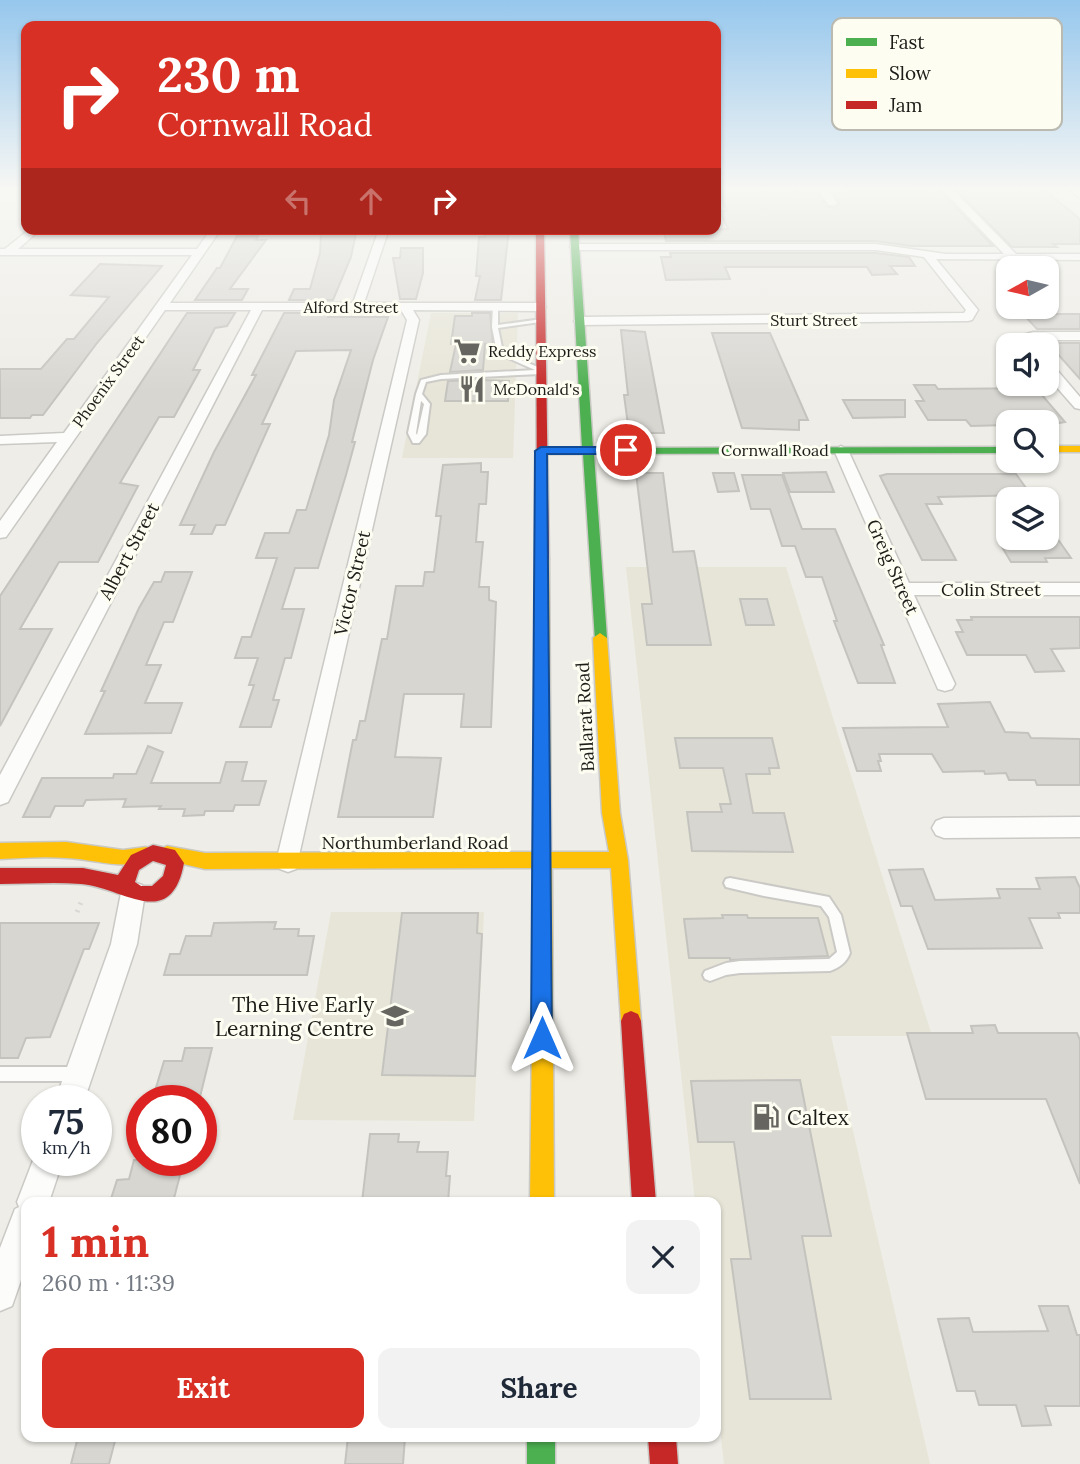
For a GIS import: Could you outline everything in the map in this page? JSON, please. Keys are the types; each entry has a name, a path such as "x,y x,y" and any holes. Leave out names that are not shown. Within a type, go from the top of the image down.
{"main road":[{"path":"540,255 542,1197"},
{"name":"Ballarat Road","path":"576,255 590,451 608,774 619,860 644,1197"},
{"path":"1059,449 1080,449"},
{"name":"Cornwall Road","path":"541,451 996,450"},
{"path":"0,851 66,850 123,858 146,855"},
{"path":"143,891 175,875 176,866 167,854"},
{"path":"143,891 127,872 146,855"},
{"name":"Northumberland Road","path":"146,855 288,862 619,860"},
{"name":"Northumberland Road","path":"203,878 288,862"},
{"path":"0,876 83,876 143,891 181,884"},
{"path":"541,1442 541,1464"}],"street":[{"path":"4,256 37,255"},
{"name":"Phoenix Street","path":"0,533 198,255"},
{"path":"357,307 375,255"},
{"name":"Sturt Street","path":"580,321 968,317 972,310 928,255"},
{"path":"965,255 996,256"},
{"path":"1059,257 1080,257"},
{"name":"Alford Street","path":"162,306 495,307 540,314"},
{"name":"Albert Street","path":"0,796 258,307"},
{"name":"Victor Street","path":"288,862 413,320 405,307"},
{"path":"1059,336 1080,336"},
{"path":"1059,381 1080,405"},
{"path":"7,440 66,440"},
{"name":"Greig Street","path":"841,450 945,684"},
{"name":"Colin Street","path":"903,589 1080,589"},
{"path":"944,828 1080,827"},
{"path":"74,1085 143,891"},
{"path":"35,1197 42,1176"},
{"path":"0,1294 21,1234"}],"lane":[{"path":"495,307 495,327 501,356 540,371"},
{"path":"495,327 540,314"},
{"path":"416,441 412,433 421,384 429,379 540,371"},
{"path":"710,975 726,968 830,965 838,961 844,953 835,915 825,901 730,883"},
{"path":"0,1074 78,1074"}],"shaded area":[{"path":"431,313 518,313 513,458 402,458"},
{"path":"626,567 786,567 932,1036 831,1036 930,1464 724,1464 721,1437 721,1197 694,1197"},
{"name":"The Hive Early Learning Centre","path":"331,912 484,912 474,1121 293,1120"}],"building":[{"path":"227,255 255,255 230,289 248,289 242,300 195,300 217,268 220,268"},
{"path":"319,255 351,255 333,300 289,300 294,289 310,289"},
{"path":"400,255 423,255 423,273 416,299 400,299 393,258 400,258"},
{"path":"478,255 506,255 501,300 475,300 480,276 476,276"},
{"path":"895,255 909,257 915,266 890,266 897,274 872,275 867,267 725,267 730,279 666,280 661,257"},
{"path":"100,264 162,266 97,343 43,415 0,418 0,369 41,369 67,339 74,339 109,297 71,295"},
{"path":"187,313 235,313 227,326 215,328 193,370 200,370 174,417 159,417 120,483 138,486 98,562 59,562 20,629 52,629 0,726 0,596"},
{"path":"284,313 329,313 328,317 388,317 373,360 352,442 355,442 318,568 295,568 282,609 304,609 291,658 285,658 273,700 279,700 271,727 240,727 254,685 249,685 258,658 235,658 242,637 251,637 277,558 256,558 265,533 289,533 297,510 306,510 329,435 334,400 351,350 296,351 262,424 270,424 225,525 216,525 212,534 191,534 195,525 180,525 214,452 256,375 252,375"},
{"path":"472,313 490,313 493,344 485,344 483,370 450,372 456,344 451,344 455,316 472,316"},
{"path":"1059,314 1080,314 1080,329 1037,329 1028,319 1059,319"},
{"path":"621,330 645,332 664,433 635,433 634,425 628,425 624,395 628,395"},
{"path":"712,333 770,333 808,420 799,420 799,430 742,428"},
{"path":"1059,343 1080,343 1080,379 1059,355"},
{"path":"448,381 509,381 508,401 445,401"},
{"path":"914,385 935,385 938,389 996,388 996,396 1043,396 1055,410 996,410 996,425 971,426 966,420 928,420 916,401 924,401"},
{"path":"843,400 905,400 905,417 853,418"},
{"path":"481,463 481,472 488,472 486,504 479,504 476,542 483,542 479,587 489,587 489,600 496,602 491,727 461,727 464,694 404,694 395,757 441,758 433,817 338,817 353,740 356,740 360,721 365,721 382,639 387,639 396,586 423,586 425,572 434,572 441,516 436,516 443,465"},
{"path":"826,472 834,492 790,492 783,473"},
{"path":"636,473 663,473 673,552 694,551 711,645 647,645 642,604 652,604"},
{"path":"713,473 734,473 739,491 718,492"},
{"path":"1016,474 1025,487 996,487 996,496 938,497 942,504 926,504 956,560 922,560 880,476"},
{"path":"742,475 782,475 802,529 835,529 884,645 881,645 895,683 858,683 834,621 837,621 822,577 806,577 795,546 782,546 770,509 751,509"},
{"path":"1059,541 1071,558 1045,558 1047,562 1011,562 1004,550 1059,550"},
{"path":"165,572 192,572 173,622 164,622 146,665 161,665 145,703 182,703 171,733 85,734 105,691 101,691 139,608 154,582 161,582"},
{"path":"740,599 767,599 774,625 746,625"},
{"path":"971,617 1080,617 1080,648 1051,649 1064,671 1035,672 1026,655 967,655 956,632 963,632 957,620 972,620"},
{"path":"990,702 1005,732 1028,733 1031,738 1080,739 1080,785 1037,785 1035,780 1009,780 1006,773 943,772 932,754 879,754 881,771 857,771 843,728 948,727 938,704"},
{"path":"675,738 772,738 779,768 769,768 770,774 746,774 753,813 784,813 793,852 692,851 687,812 722,812 720,804 731,804 723,768 680,768"},
{"path":"148,746 163,752 151,783 220,783 226,762 247,762 242,781 266,781 259,805 235,805 233,811 205,811 204,815 183,816 185,809 159,809 161,806 123,807 126,799 86,800 83,806 55,806 50,817 23,817 42,778 113,778 114,774 136,774"},
{"path":"923,869 935,900 1000,898 997,889 1040,889 1036,878 1075,877 1080,888 1080,913 1058,913 1060,918 1029,918 1042,948 928,949 912,906 901,906 889,870"},
{"path":"402,913 478,913 477,933 482,934 475,1076 382,1075"},
{"path":"722,915 747,915 748,918 818,918 828,956 730,960 689,958 684,919 723,918"},
{"path":"276,922 274,929 299,929 298,936 314,936 307,975 164,975 170,954 180,954 186,936 211,936 214,923"},
{"path":"0,923 99,923 89,949 84,949 50,1037 26,1038 18,1058 0,1058"},
{"path":"995,1025 998,1033 1077,1033 1080,1040 1080,1184 1046,1099 926,1099 907,1033 973,1033 971,1026"},
{"path":"185,1048 212,1048 203,1085 157,1085 164,1061 182,1061"},
{"path":"800,1080 831,1236 802,1236 831,1399 750,1399 731,1259 751,1259 734,1142 698,1142 691,1081"},
{"path":"370,1134 399,1134 398,1142 419,1142 417,1152 448,1152 446,1176 450,1176 448,1197 363,1197"},
{"path":"130,1176 180,1176 174,1197 112,1197 117,1180 129,1179"},
{"path":"1039,1306 1068,1306 1077,1335 1080,1335 1080,1406 1045,1406 1051,1425 1022,1426 1016,1405 979,1405 975,1391 957,1391 938,1319 969,1318 973,1332 1048,1331"},
{"path":"77,1442 115,1442 109,1464 71,1464"},
{"path":"347,1442 405,1442 403,1464 345,1464"}],"traffic: fast":[{"path":"576,255 600,638"},
{"path":"541,451 996,450"},
{"path":"541,1442 541,1464"}],"traffic: slow":[{"path":"1059,449 1080,449"},
{"path":"542,1197 543,559"},
{"path":"600,638 611,813 619,860 631,1021"},
{"path":"0,851 66,850 123,858 146,855"},
{"path":"167,854 205,861 619,860"}],"traffic: jam":[{"path":"540,255 543,559"},
{"path":"153,853 169,855 175,863 169,881 164,888 150,895 133,891 125,885 130,868 153,853"},
{"path":"0,876 83,876 125,885"},
{"path":"631,1021 644,1197"},
{"path":"662,1442 664,1464"}],"place":[{"name":"Reddy Express","path":"467,351"},
{"name":"McDonald's","path":"472,389"},
{"name":"The Hive Early Learning Centre","path":"395,1016"},
{"name":"Caltex","path":"766,1117"}],"route":[{"path":"542,1038 541,451 626,450"}]}
